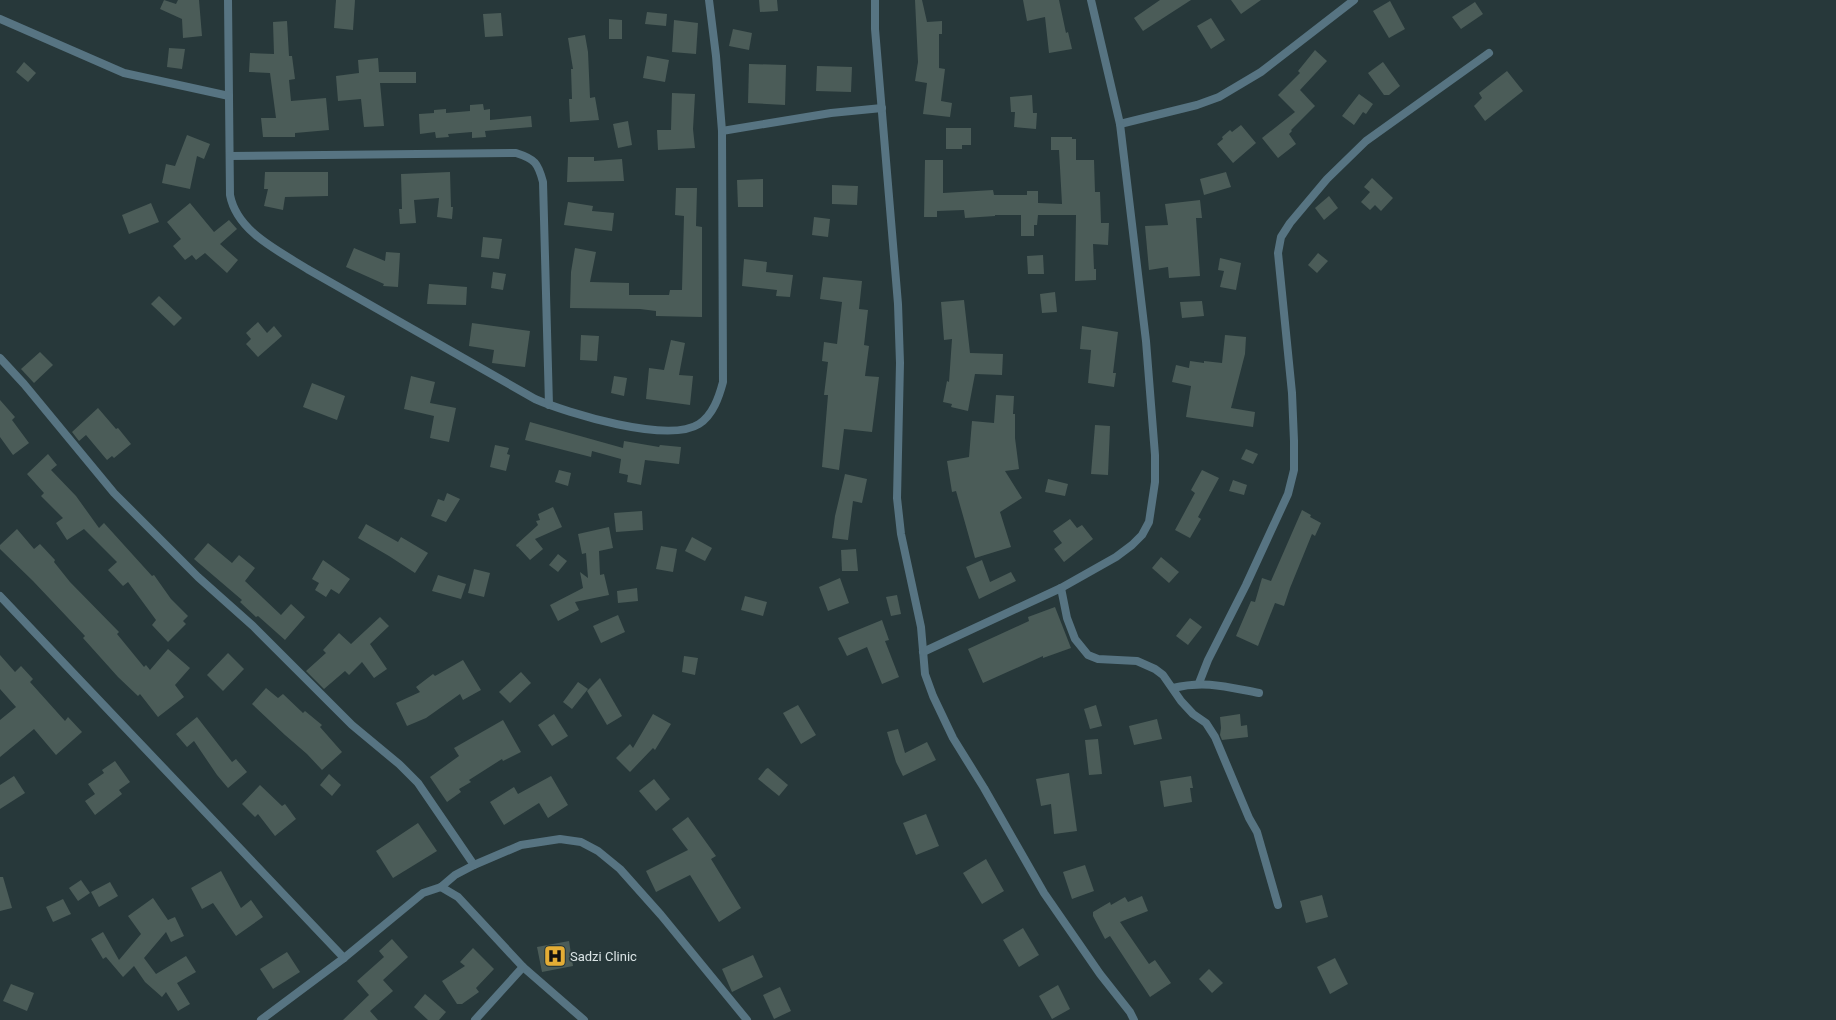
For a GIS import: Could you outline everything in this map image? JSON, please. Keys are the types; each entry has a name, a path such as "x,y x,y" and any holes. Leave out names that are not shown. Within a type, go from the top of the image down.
{"street":[{"path":"228,0 230,195 232,206 245,226 274,248 309,270 535,399 549,405 621,425 653,430 683,429 698,424 718,401 723,382 722,131 716,56 709,0"},
{"path":"875,0 898,304 900,363 897,498 902,540 921,627 925,674 928,685 953,738 984,788 1044,893 1100,974 1130,1012 1134,1020"},
{"path":"923,652 1061,588 1116,557 1142,535 1149,522 1153,502 1156,455 1146,341 1120,124 1091,0"},
{"path":"1120,124 1197,105 1219,97 1261,72 1354,0"},
{"path":"0,19 124,73 230,96"},
{"path":"1199,683 1208,660 1246,585 1288,494 1294,470 1292,393 1278,253 1281,237 1290,223 1327,179 1366,141 1490,53"},
{"path":"722,131 810,116 882,108"},
{"path":"230,156 516,152 529,157 539,166 543,182 549,405"},
{"path":"0,358 24,384 114,493 198,577 253,626 352,725 418,783 474,865"},
{"path":"1061,588 1066,618 1075,639 1088,656 1098,660 1143,663 1163,675 1181,701 1193,714 1206,723 1215,737 1249,818 1258,832 1278,906"},
{"path":"0,596 344,958"},
{"path":"1173,688 1199,683 1259,693"},
{"path":"261,1020 344,958 423,893 441,887 455,875 474,865 521,845 560,839 581,842 598,851 620,869 666,921 747,1020"},
{"path":"441,887 458,897 523,968 584,1020"},
{"path":"476,1020 523,968"}],"building":[{"path":"164,0 176,4 178,0 199,0 202,36 183,38 182,19 160,9"},
{"path":"336,0 355,0 353,30 334,28"},
{"path":"759,0 777,0 778,11 760,12"},
{"path":"915,0 922,0 927,22 942,21 942,34 939,34 939,68 945,69 941,101 952,103 950,117 923,114 927,83 915,81 918,62"},
{"path":"1023,0 1059,0 1066,33 1068,32 1072,49 1049,53 1045,17 1027,21"},
{"path":"1160,0 1191,0 1143,31 1134,18"},
{"path":"1231,0 1261,0 1241,14"},
{"path":"1390,1 1405,29 1389,38 1373,11"},
{"path":"1475,2 1483,14 1461,29 1452,17"},
{"path":"647,12 667,14 666,26 645,24"},
{"path":"501,13 503,36 485,37 483,14"},
{"path":"1211,18 1225,40 1211,49 1197,26"},
{"path":"609,19 622,20 622,39 609,39"},
{"path":"674,20 698,23 696,54 672,52"},
{"path":"287,21 289,56 292,56 295,79 289,80 291,101 326,98 329,130 295,133 295,137 263,137 261,118 276,118 270,73 249,72 250,53 274,54 273,22"},
{"path":"733,29 752,33 749,50 729,46"},
{"path":"585,35 588,52 590,98 595,97 599,120 570,122 569,99 572,99 571,69 573,69 568,38"},
{"path":"169,48 185,49 182,69 167,67"},
{"path":"1315,50 1327,61 1300,90 1315,106 1291,130 1292,131 1289,134 1296,144 1278,158 1262,138 1295,112 1278,95 1300,73 1298,71"},
{"path":"647,56 669,60 665,82 643,78"},
{"path":"378,58 379,72 416,72 416,83 380,83 384,126 364,127 361,99 338,101 336,76 359,73 358,60"},
{"path":"24,62 36,73 28,82 16,72"},
{"path":"1383,62 1400,86 1389,95 1384,95 1368,73"},
{"path":"749,64 786,65 785,105 748,103"},
{"path":"817,66 852,67 851,92 816,91"},
{"path":"1507,71 1523,91 1485,121 1474,106 1482,98 1479,93"},
{"path":"672,93 695,94 693,129 695,148 658,150 657,130 671,130"},
{"path":"1359,94 1373,104 1366,114 1363,112 1354,125 1342,116"},
{"path":"1032,95 1033,113 1037,113 1036,129 1014,127 1015,112 1011,112 1010,97"},
{"path":"483,104 484,110 490,109 490,120 531,116 532,127 485,131 486,137 472,138 472,132 448,134 449,137 436,138 435,132 420,134 419,114 434,113 434,110 446,109 446,113 470,111 470,105"},
{"path":"628,121 632,145 618,148 613,124"},
{"path":"1241,125 1256,143 1233,163 1217,144 1230,130 1232,132"},
{"path":"946,128 971,128 971,145 962,145 962,149 946,149"},
{"path":"187,135 210,144 204,159 197,156 190,189 162,183 166,164 175,166"},
{"path":"1051,137 1072,137 1072,139 1076,139 1076,160 1094,160 1095,192 1100,192 1101,223 1109,223 1108,245 1093,244 1096,280 1075,281 1076,215 1038,215 1037,225 1034,225 1034,236 1021,236 1021,215 995,215 965,218 964,210 937,211 937,217 924,217 925,160 943,160 943,193 993,190 994,195 1027,195 1027,191 1038,191 1038,203 1062,204 1059,150 1051,150"},
{"path":"568,157 594,157 594,161 622,159 624,181 567,182"},
{"path":"265,172 328,172 328,196 285,197 283,210 264,206 268,189 264,189"},
{"path":"450,172 451,207 453,207 452,219 437,217 439,198 414,200 416,223 400,224 399,209 402,209 401,174"},
{"path":"1226,172 1231,187 1204,195 1200,179"},
{"path":"1372,178 1393,198 1381,211 1375,205 1370,210 1361,202 1370,192 1364,187"},
{"path":"763,179 763,207 738,207 737,180"},
{"path":"832,185 858,186 857,205 832,204"},
{"path":"676,188 697,188 696,226 702,227 702,317 656,316 656,311 640,309 570,308 571,272 575,248 596,252 590,282 629,283 629,295 669,295 670,290 682,290 684,216 675,215"},
{"path":"1329,196 1338,208 1324,220 1315,208"},
{"path":"1200,200 1202,218 1196,218 1200,276 1169,278 1168,267 1149,270 1145,226 1168,225 1165,204"},
{"path":"568,202 593,206 592,211 614,213 612,231 564,225"},
{"path":"151,203 159,222 129,234 122,215"},
{"path":"190,203 214,232 229,220 237,229 220,244 238,260 227,273 205,253 196,260 192,255 185,260 173,246 181,239 167,222"},
{"path":"814,217 830,219 828,237 812,235"},
{"path":"483,237 502,239 499,259 481,257"},
{"path":"354,248 385,261 386,252 400,253 398,287 383,286 384,284 346,267"},
{"path":"1318,253 1328,261 1317,273 1308,265"},
{"path":"1043,255 1044,274 1028,274 1027,256"},
{"path":"1220,258 1241,263 1236,290 1220,287 1224,271 1218,270"},
{"path":"744,259 767,262 766,272 793,275 790,297 776,296 777,290 742,286"},
{"path":"493,272 506,274 503,290 491,288"},
{"path":"823,277 862,281 859,309 868,310 864,345 869,346 865,376 879,377 872,432 844,429 839,470 822,467 828,395 824,395 828,362 822,361 824,342 837,344 842,302 820,299"},
{"path":"429,284 467,287 466,305 427,304"},
{"path":"1055,292 1057,312 1042,313 1040,294"},
{"path":"159,296 182,318 174,326 151,304"},
{"path":"964,300 970,353 1003,354 1002,375 975,374 968,411 951,407 952,404 943,402 947,381 949,382 952,339 944,340 941,302"},
{"path":"1202,301 1204,316 1182,318 1180,302"},
{"path":"258,322 267,333 274,326 282,336 258,357 246,344 251,339 246,333"},
{"path":"472,323 530,331 525,367 492,363 494,350 469,346"},
{"path":"1082,326 1118,332 1113,373 1116,373 1114,387 1088,383 1091,350 1080,349"},
{"path":"581,335 599,336 597,361 580,360"},
{"path":"1225,335 1246,337 1245,354 1231,408 1255,412 1253,427 1186,417 1191,386 1172,382 1176,365 1189,368 1190,361 1222,363"},
{"path":"671,340 685,343 679,375 693,376 690,405 646,399 649,368 664,370"},
{"path":"40,352 53,365 34,383 21,369"},
{"path":"411,376 435,382 430,403 456,408 449,442 430,438 434,416 404,409"},
{"path":"614,376 627,378 624,396 611,393"},
{"path":"312,383 345,396 337,420 303,407"},
{"path":"996,395 1014,396 1013,414 1015,414 1015,438 1019,469 1005,471 1022,498 1000,512 1011,547 975,558 956,491 952,492 947,461 969,457 972,421 994,423"},
{"path":"0,400 15,417 12,420 29,443 13,455 0,437"},
{"path":"98,408 116,429 118,428 131,444 114,458 112,456 107,460 86,435 79,441 72,432"},
{"path":"530,422 623,448 624,441 659,447 660,445 681,447 679,464 645,460 641,485 627,482 628,475 619,473 621,459 592,451 591,457 525,440"},
{"path":"1095,425 1110,426 1108,475 1091,474"},
{"path":"495,445 509,448 507,454 510,455 506,471 490,467"},
{"path":"1246,449 1258,454 1253,464 1241,459"},
{"path":"48,454 57,465 51,470 76,496 99,528 104,523 152,576 154,575 171,599 188,616 183,621 186,624 168,642 152,625 156,620 128,582 123,586 108,570 117,562 84,529 67,540 56,523 63,518 41,496 44,493 27,474"},
{"path":"559,470 571,473 568,486 555,482"},
{"path":"1202,470 1219,478 1198,517 1201,519 1190,538 1175,530 1195,493 1191,490"},
{"path":"845,474 867,479 862,503 853,501 848,540 832,538 835,516"},
{"path":"1048,479 1068,484 1065,496 1045,492"},
{"path":"1233,480 1247,485 1244,495 1229,491"},
{"path":"447,493 460,499 446,522 431,516 438,499 444,501"},
{"path":"553,507 562,527 535,539 543,549 530,560 518,547 520,546 517,547 516,545 538,525 536,521 540,520 538,514"},
{"path":"1302,510 1311,515 1310,517 1321,523 1315,536 1312,534 1284,606 1275,603 1258,646 1236,636 1251,601 1255,602 1262,578 1271,581"},
{"path":"642,511 643,530 616,532 614,513"},
{"path":"1070,519 1077,528 1082,525 1093,539 1064,562 1054,549 1062,543 1053,531"},
{"path":"366,524 398,542 401,537 428,553 415,573 358,538"},
{"path":"609,527 613,548 599,551 600,575 604,574 609,595 575,602 579,610 558,621 550,605 583,588 580,572 588,578 586,553 582,554 578,534"},
{"path":"17,529 34,549 40,544 55,560 54,562 70,582 119,632 117,634 144,667 146,665 150,670 168,649 190,668 175,685 184,697 158,717 140,694 138,696 118,677 83,638 85,636 33,581 0,549 0,545"},
{"path":"692,537 712,548 705,561 685,551"},
{"path":"208,543 232,563 239,555 255,568 245,581 281,615 291,604 305,617 285,640 258,616 256,617 240,602 242,600 194,559"},
{"path":"661,546 677,549 673,572 656,569"},
{"path":"856,549 858,571 842,571 841,550"},
{"path":"558,554 567,561 558,572 549,565"},
{"path":"1161,557 1179,572 1169,583 1152,568"},
{"path":"323,560 350,579 339,594 331,589 326,597 315,590 319,583 312,579"},
{"path":"982,560 990,582 1011,572 1016,581 979,599 966,567"},
{"path":"474,569 490,573 484,597 468,593"},
{"path":"438,575 466,584 461,599 432,591"},
{"path":"840,578 849,603 828,611 819,587"},
{"path":"637,588 638,601 618,603 617,591"},
{"path":"897,595 901,614 891,616 886,597"},
{"path":"745,596 767,602 763,616 741,610"},
{"path":"1055,607 1071,648 1043,658 1043,656 983,683 968,649 1029,621 1028,617"},
{"path":"618,615 625,632 601,643 593,626"},
{"path":"380,617 389,626 370,644 387,669 374,678 362,662 349,675 345,671 324,689 306,671 326,653 323,650 339,633 351,644"},
{"path":"1190,618 1202,627 1188,645 1176,636"},
{"path":"882,620 889,640 885,641 899,677 882,684 867,647 847,656 838,638"},
{"path":"228,653 244,669 223,691 207,675"},
{"path":"0,655 15,672 21,666 33,679 30,682 65,721 68,717 82,732 56,755 34,729 0,757 0,720 16,707 0,689"},
{"path":"684,656 698,658 695,675 682,672"},
{"path":"463,660 481,690 463,700 460,694 426,718 407,726 396,703 420,692 416,687 433,674 435,676"},
{"path":"521,672 531,683 510,703 499,692"},
{"path":"600,678 622,716 607,725 587,691"},
{"path":"578,682 588,689 572,709 563,702"},
{"path":"266,688 278,698 283,694 303,713 305,711 322,725 320,727 342,752 322,770 307,754 252,704"},
{"path":"798,705 816,735 801,744 783,713"},
{"path":"1096,705 1102,726 1090,729 1084,709"},
{"path":"554,714 568,736 552,746 538,725"},
{"path":"653,714 671,724 655,750 653,748 630,772 616,758 630,744 633,748"},
{"path":"1240,714 1241,726 1247,725 1248,737 1222,740 1220,735 1220,717"},
{"path":"197,717 232,762 236,759 247,772 228,788 217,775 194,741 187,747 176,734"},
{"path":"1157,719 1162,739 1134,745 1129,726"},
{"path":"503,720 521,752 503,761 502,759 469,780 471,782 459,789 461,792 447,802 430,777 459,756 454,748"},
{"path":"898,729 905,753 927,742 936,760 903,776 896,762 887,732"},
{"path":"1098,739 1102,774 1089,775 1085,740"},
{"path":"115,761 130,782 119,790 122,794 95,815 85,801 95,794 88,784 104,773 102,770"},
{"path":"768,768 788,785 779,796 758,779"},
{"path":"1069,773 1077,831 1054,834 1051,804 1041,806 1036,779"},
{"path":"329,774 341,785 332,796 320,785"},
{"path":"14,776 25,793 0,809 0,785"},
{"path":"551,776 568,805 548,818 539,803 504,825 490,802 514,787 518,794"},
{"path":"1191,776 1193,788 1190,788 1192,802 1164,807 1160,781"},
{"path":"654,779 670,799 656,811 639,791"},
{"path":"260,785 282,806 285,804 296,819 275,836 258,814 255,817 242,804"},
{"path":"926,814 939,846 916,855 903,823"},
{"path":"688,817 716,856 711,859 741,908 719,922 690,875 656,892 646,871 688,850 672,829"},
{"path":"418,823 437,851 393,878 376,851"},
{"path":"986,859 1004,891 982,904 963,873"},
{"path":"1085,865 1094,891 1072,899 1063,872"},
{"path":"221,871 241,908 251,900 263,917 236,936 213,903 202,909 191,888"},
{"path":"0,877 3,877 12,908 0,911"},
{"path":"81,880 90,893 78,901 69,888"},
{"path":"110,882 118,896 99,907 91,892"},
{"path":"1322,895 1328,917 1306,923 1300,901"},
{"path":"1142,896 1148,911 1120,922 1149,964 1155,960 1171,983 1150,997 1110,936 1105,939 1093,916 1093,912 1110,902 1111,905 1125,897 1128,902"},
{"path":"153,898 168,920 175,917 184,936 171,942 166,932 144,958 156,974 186,956 196,972 177,983 190,1004 178,1011 166,992 162,997 145,982 134,966 123,977 106,957 103,959 91,939 103,932 119,960 141,934 128,916"},
{"path":"63,899 71,914 53,922 46,907"},
{"path":"1023,928 1039,955 1019,967 1003,940"},
{"path":"392,939 408,957 383,980 393,991 370,1011 378,1020 343,1020 369,995 357,981 384,957 379,951"},
{"name":"Sadzi Clinic","path":"569,941 573,966 542,972 537,947"},
{"path":"473,948 494,969 476,988 479,992 462,1004 457,1004 442,981 465,966 460,962"},
{"path":"287,952 300,972 273,989 260,969"},
{"path":"753,955 763,977 732,992 722,969"},
{"path":"1335,958 1348,984 1330,994 1317,967"},
{"path":"1209,969 1223,983 1212,993 1199,979"},
{"path":"11,984 34,993 27,1011 3,1001"},
{"path":"1058,985 1070,1009 1052,1019 1039,996"},
{"path":"780,987 791,1011 774,1019 763,995"},
{"path":"425,994 446,1012 439,1020 428,1020 414,1007"}],"place":[{"name":"Sadzi Clinic","path":"555,956"}]}
